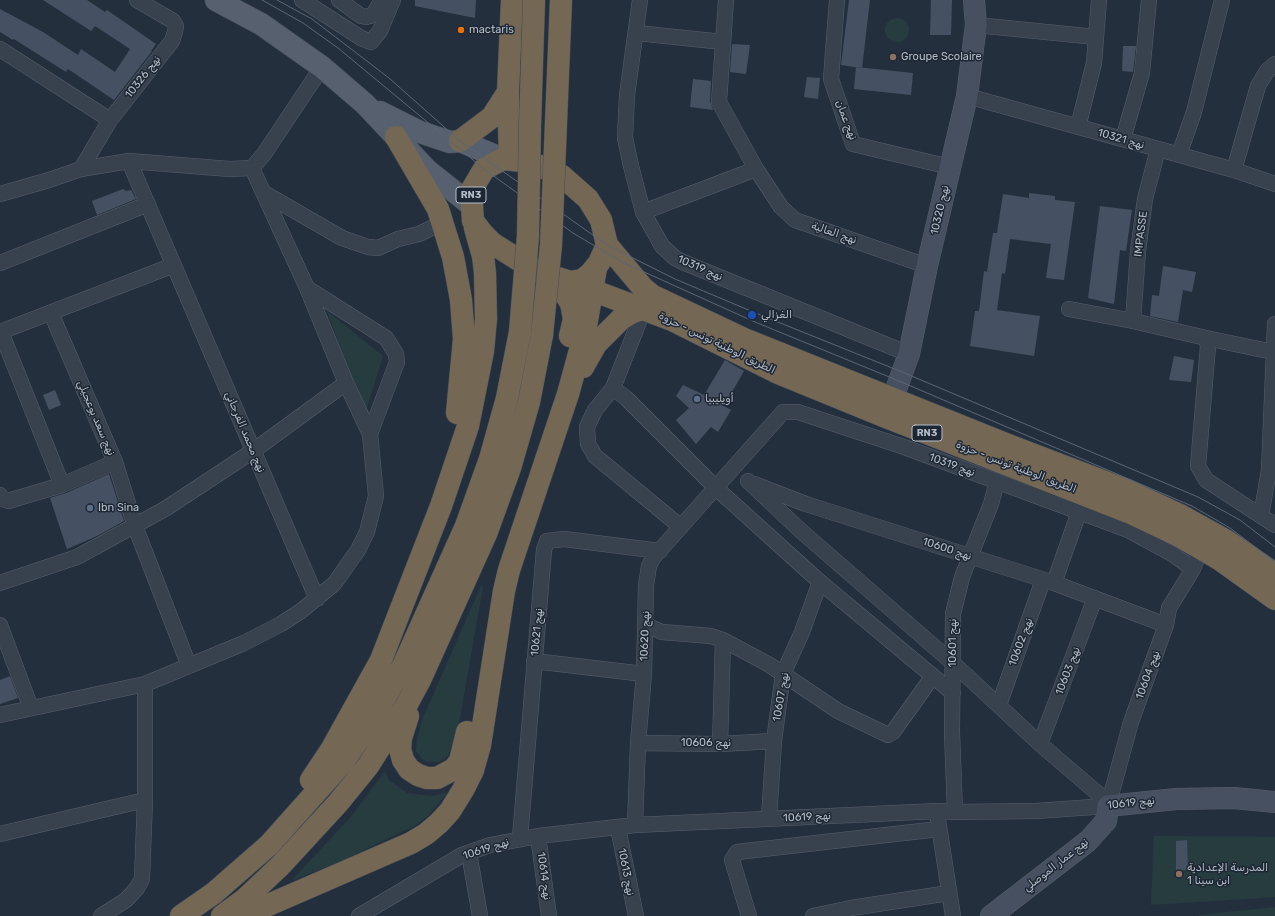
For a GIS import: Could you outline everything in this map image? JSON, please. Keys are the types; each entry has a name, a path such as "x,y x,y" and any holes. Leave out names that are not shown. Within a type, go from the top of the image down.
{"highway":[{"path":"506,159 512,0"},
{"path":"181,916 214,893 269,845 343,762 372,720 403,666 466,526 490,459 507,398 520,332 528,236 534,0"},
{"path":"222,916 245,899 280,866 338,803 368,766 406,706 420,680 486,534 510,468 529,402 542,335 551,245 561,0"},
{"path":"460,141 492,117 508,92"},
{"path":"396,137 438,209 454,257 461,300 464,339 460,399 441,506"},
{"name":"RN3","path":"570,282 536,271 492,243 472,213 471,191 484,169 506,159 540,166 562,176 588,199 601,220 607,245"},
{"path":"269,845 331,750 381,660 441,506 468,426 483,351 487,292 483,256 472,213"},
{"path":"243,916 411,843 426,834 439,823 450,811 464,790 473,770 480,745 509,570 568,394 585,332 591,290 596,268 607,245"},
{"name":"الطريق الوطنية تونس - حزوة","path":"607,245 643,288 653,296 889,408 1133,514 1201,548 1275,599"},
{"path":"570,282 582,280 596,268"},
{"path":"420,680 401,738 400,749 403,760 409,769 422,776 437,778 454,769 460,761 471,717 494,575 537,447 572,329 574,312 571,303 563,291 544,274"},
{"name":"الطريق الوطنية تونس - حزوة","path":"570,282 672,320 776,372 889,408 1126,490 1182,516 1227,541 1275,574"},
{"path":"568,394 596,344 621,319 633,312 644,309"}],"main road":[{"name":"RN3","path":"216,0 260,24 322,67 365,104 427,170 472,213"},
{"name":"RN3","path":"365,104 401,124 420,132 450,142 460,141 506,159"}],"street":[{"name":"نهج 10326","path":"81,169 110,120 172,41 175,32 176,26 174,21 137,0"},
{"path":"302,0 361,38 371,42 380,32 393,0"},
{"path":"339,0 361,16 370,17 373,15 382,0"},
{"name":"نهج 10319","path":"640,0 637,33 627,95 625,138 643,212 662,246 675,258 909,354"},
{"name":"نهج العالية","path":"726,0 719,102 758,172 781,207 795,220 927,266"},
{"name":"نهج عمان","path":"837,0 831,79 853,144 950,167"},
{"name":"نهج 10320","path":"889,408 909,354 927,266 967,96 976,25 974,0"},
{"path":"1078,127 1094,63 1099,0"},
{"path":"1123,139 1142,74 1149,0"},
{"path":"1179,155 1194,112 1222,0"},
{"path":"976,25 1096,37"},
{"path":"637,33 723,42"},
{"path":"0,49 110,120"},
{"path":"1234,170 1258,86 1267,70 1275,64"},
{"path":"0,194 81,169 129,161 230,169 252,168 264,154 322,67"},
{"name":"نهج 10321","path":"967,96 1234,170 1275,184"},
{"name":"IMPASSE","path":"1133,321 1138,251 1145,199 1158,149"},
{"name":"نهج محمد الفرجاني","path":"129,161 317,599"},
{"path":"0,715 145,684 244,643 281,624 317,599 338,578 358,550 367,532 376,496 370,434 346,384 307,288 252,168"},
{"path":"643,212 758,172"},
{"path":"264,193 342,238 368,247 378,248 398,239 419,234 442,223"},
{"path":"0,262 148,204"},
{"path":"62,486 1,332 174,265"},
{"path":"307,288 386,338 396,354 396,362 370,434"},
{"path":"644,309 613,388 596,410 587,427 588,444 595,456 681,527"},
{"path":"1069,309 1133,321 1273,352"},
{"name":"نهج سعد بوعجيلي","path":"51,312 115,462 135,526 189,666"},
{"path":"1261,516 1269,470 1275,324"},
{"path":"1206,338 1208,346 1198,466 1206,480 1275,525"},
{"path":"0,583 77,557 165,509 253,451 346,384"},
{"path":"613,388 626,398 716,488 820,582 953,693"},
{"name":"نهج 10319","path":"726,476 779,414 792,411 904,447 1128,530 1174,554 1193,569"},
{"path":"0,495 1,498 8,501 62,486 115,462"},
{"name":"نهج 10620","path":"635,825 638,743 644,674 646,585 649,566 660,551 726,476"},
{"name":"نهج 10600","path":"726,476 748,481 806,504 1048,582 1166,625"},
{"path":"748,481 806,536 953,663 1040,744 1108,804"},
{"name":"نهج 10601","path":"955,812 952,732 953,614 962,577 991,504 997,481"},
{"name":"نهج 10602","path":"999,705 1048,582 1079,512"},
{"name":"نهج 10621","path":"520,838 544,550 547,541 564,539 660,551"},
{"name":"نهج 10604","path":"1108,804 1132,722 1166,625 1169,608 1193,569 1201,548"},
{"name":"نهج 10607","path":"769,818 774,741 783,674 802,632 820,582"},
{"name":"نهج 10603","path":"1040,744 1095,598"},
{"path":"0,625 31,708"},
{"path":"646,625 662,632 711,636 723,640 753,655 838,711 888,735 898,726 933,676"},
{"path":"720,744 723,640"},
{"path":"534,661 644,674"},
{"path":"101,916 126,900 137,888 142,879 146,800 145,684"},
{"name":"نهج 10606","path":"638,743 720,744 774,741"},
{"name":"نهج 10619","path":"359,916 469,853 520,838 635,825 769,818 938,811 1035,811 1176,799 1234,798 1275,802"},
{"path":"0,834 146,800"},
{"name":"نهج عمار الموصلي","path":"991,916 1088,841 1106,821 1108,804"},
{"path":"938,811 939,830 953,916"},
{"name":"نهج 10613","path":"618,828 636,916"},
{"path":"749,916 732,860 737,852 939,830"},
{"name":"نهج 10614","path":"538,836 549,916"},
{"path":"469,853 480,916"},
{"path":"813,916 851,908 949,893"}],"green space":[{"path":"897,18 902,19 908,25 908,35 902,41 897,42 892,41 886,35 885,30 886,25 892,19"},
{"path":"327,311 383,356 365,414"},
{"path":"481,586 483,587 459,723 448,756 439,762 428,762 423,760 416,751 417,739 422,720"},
{"path":"385,771 389,780 407,793 433,796 448,792 429,815 416,825 341,861 291,881 350,818"},
{"path":"1154,836 1275,837 1275,897 1151,905"},
{"path":"1275,907 1275,916 1199,916 1199,915"}],"building":[{"path":"43,0 87,0 105,12 107,10 156,44 114,100 68,69 66,72 14,39 13,40 0,32 0,9 43,32 78,55 81,49 115,72 130,49 95,26 91,31"},
{"path":"415,0 476,0 475,18 415,6"},
{"path":"849,0 870,0 862,68 841,65"},
{"path":"931,0 952,0 951,35 930,35"},
{"path":"732,44 750,45 746,74 730,72"},
{"path":"1123,46 1136,46 1133,72 1122,71"},
{"path":"856,67 913,73 911,95 854,89"},
{"path":"807,77 820,78 818,99 804,97"},
{"path":"693,79 711,81 710,101 713,110 690,107"},
{"path":"123,189 126,191 131,190 136,199 97,215 92,201"},
{"path":"1029,193 1055,196 1055,200 1075,202 1064,280 1046,278 1051,244 1010,239 1005,274 1002,273 997,310 1040,316 1034,356 970,346 975,311 979,311 984,271 987,272 993,233 997,233 1003,194 1029,198"},
{"path":"1100,206 1132,210 1126,251 1120,250 1114,304 1088,298"},
{"path":"1163,266 1196,272 1192,292 1183,290 1178,322 1150,316 1152,295 1159,296"},
{"path":"1174,356 1194,360 1191,382 1169,380"},
{"path":"725,360 744,371 724,406 731,410 718,432 711,427 696,444 676,420 689,408 676,396 683,385 704,395"},
{"path":"55,390 61,405 49,410 43,395"},
{"name":"Ibn Sina","path":"109,474 124,521 97,536 67,549 50,498 66,493"},
{"path":"10,676 18,698 0,704 0,680"},
{"path":"1187,840 1188,870 1176,870 1176,841"}],"tram line":[{"path":"262,0 303,23 338,48 484,169 573,233 622,262 755,322 899,381 1192,506 1230,528 1275,562"},
{"path":"277,0 312,19 389,78 460,141 607,245 675,279 902,372 1198,497 1240,520 1275,547"}],"place":[{"name":"mactaris","path":"461,30"},
{"name":"Groupe Scolaire","path":"893,57"},
{"name":"الغزالي","path":"752,315"},
{"name":"أويليبيا","path":"697,399"},
{"name":"Ibn Sina","path":"90,508"},
{"name":"المدرسة الإعدادية ابن سينا 1","path":"1179,874"}]}
